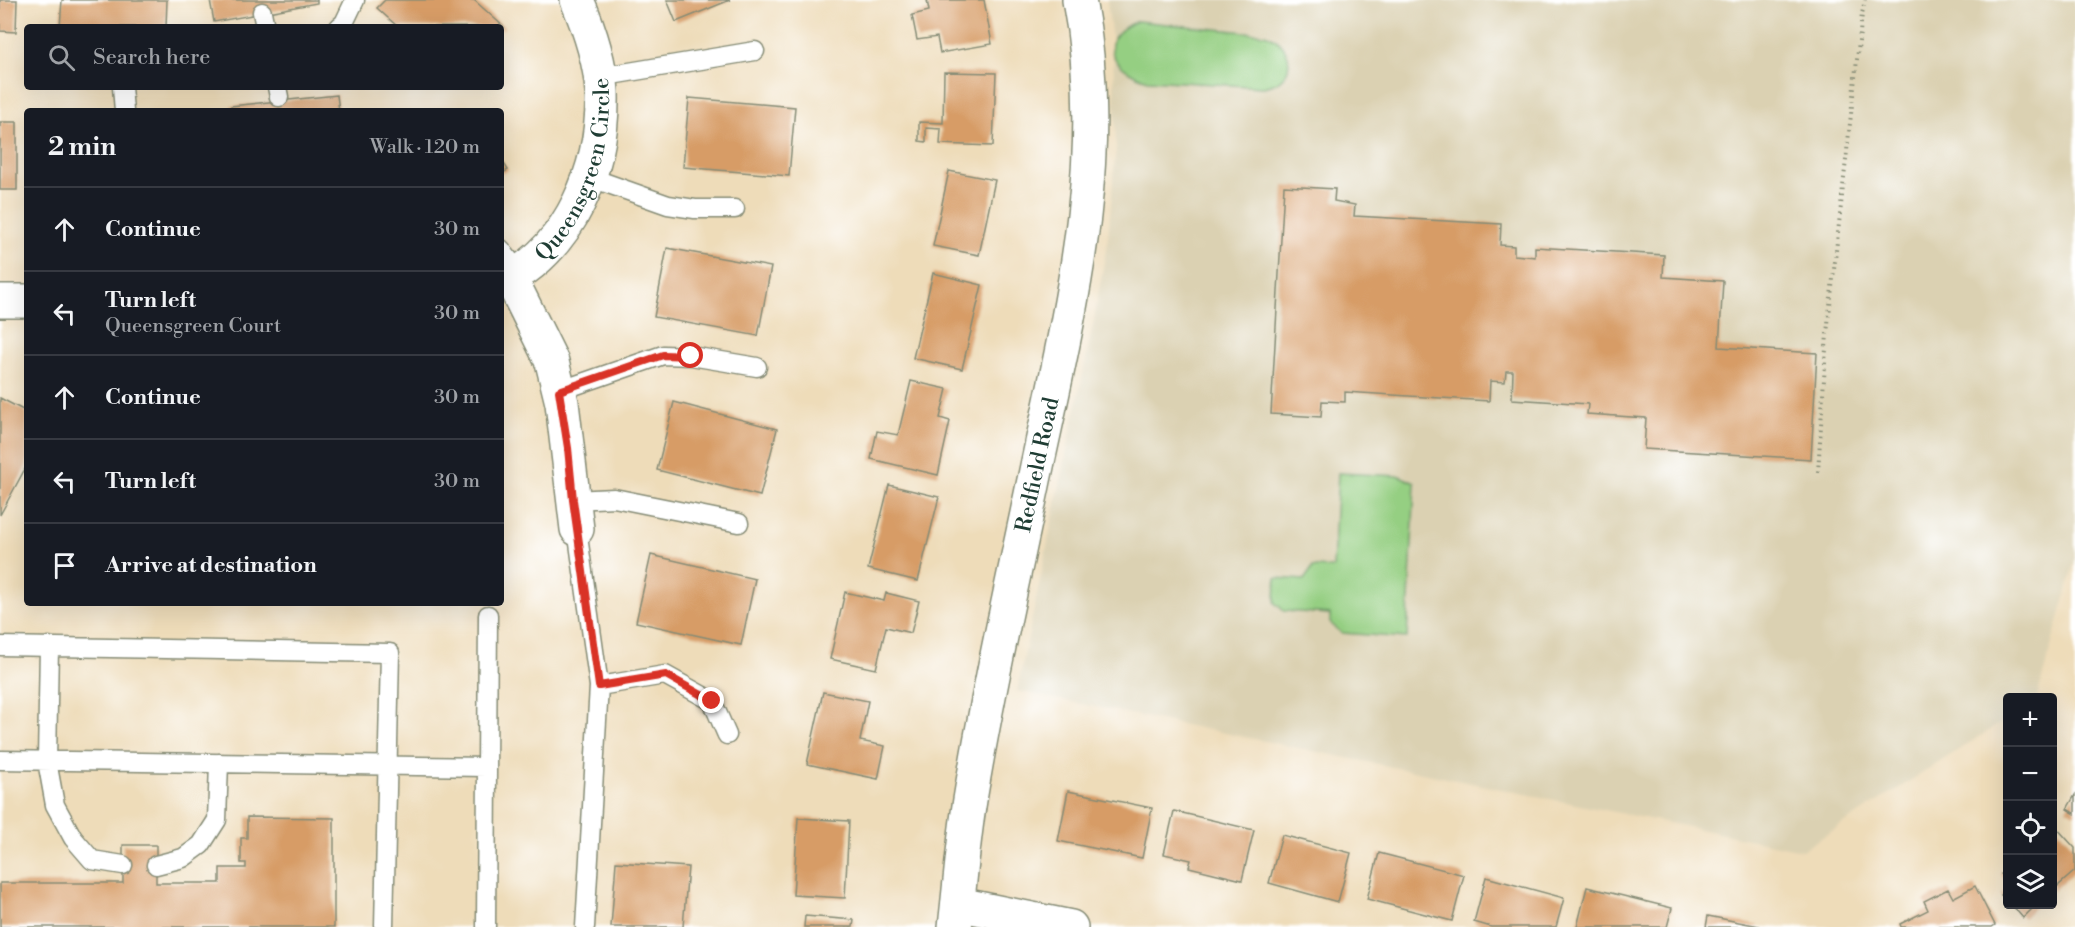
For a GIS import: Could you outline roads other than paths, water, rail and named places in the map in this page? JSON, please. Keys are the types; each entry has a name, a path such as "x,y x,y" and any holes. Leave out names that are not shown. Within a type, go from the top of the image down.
{"street":[{"name":"Queensgreen Circle","path":"508,271 542,255 563,232 577,207 589,177 600,136 602,91 593,44 577,0"},
{"name":"Redfield Road","path":"957,916 970,801 985,719 1058,366 1080,245 1088,177 1090,129 1087,39 1080,0"},
{"path":"508,271 552,362 568,448 575,515"},
{"path":"0,301 24,301"},
{"path":"957,916 1071,927"}],"lane":[{"path":"343,24 355,0"},
{"path":"599,77 755,51"},
{"path":"122,90 124,108"},
{"path":"589,177 668,205 695,209 735,209"},
{"path":"559,391 663,355 691,356 757,367"},
{"path":"585,927 599,686 575,515 614,498 739,523"},
{"path":"486,927 488,615"},
{"path":"0,646 390,653 384,927"},
{"path":"49,646 47,761 55,804 73,838 92,860 123,865"},
{"path":"599,686 666,675 712,701 727,735"},
{"path":"0,760 486,767"},
{"path":"156,866 183,858 201,845 217,820 219,763"}]}
